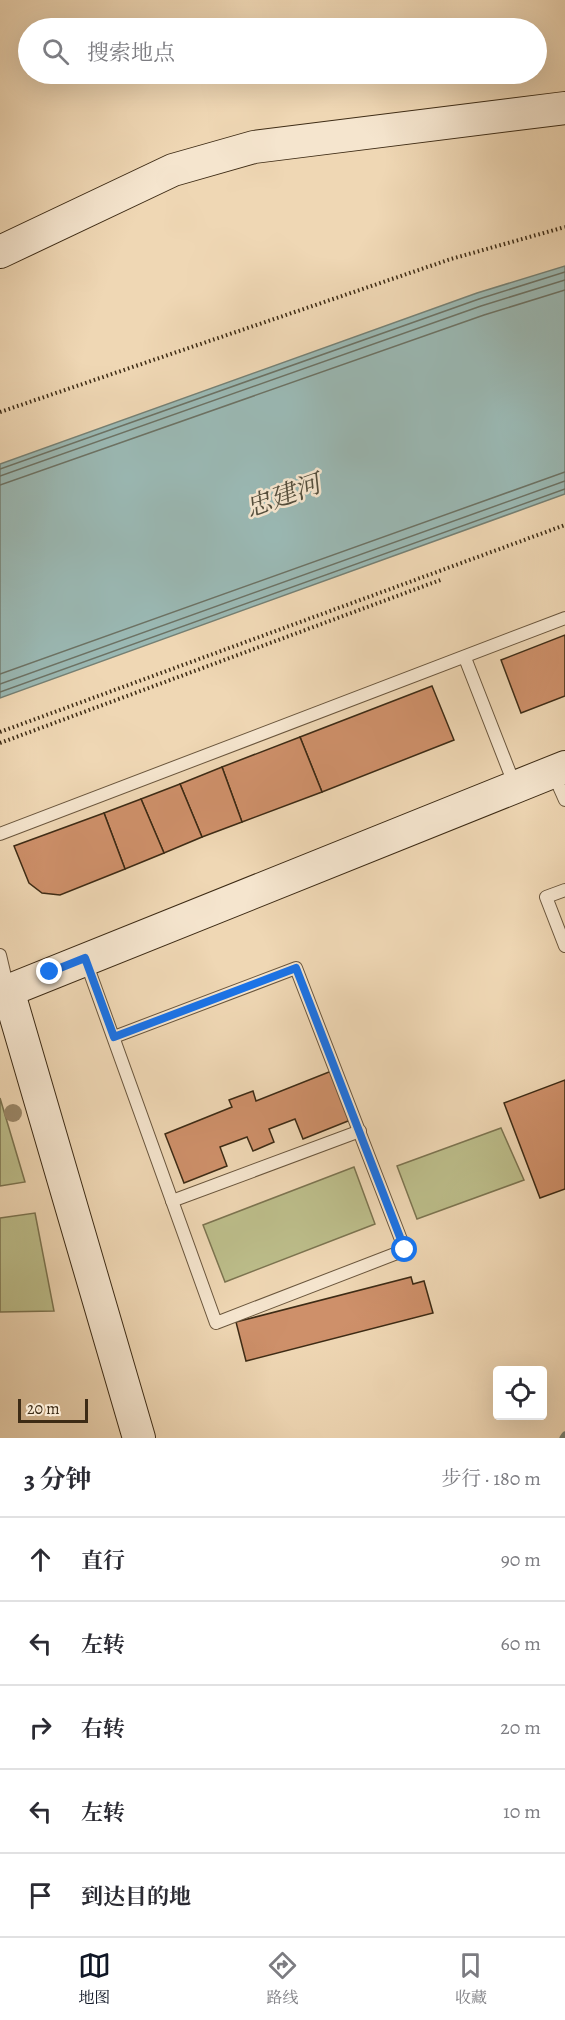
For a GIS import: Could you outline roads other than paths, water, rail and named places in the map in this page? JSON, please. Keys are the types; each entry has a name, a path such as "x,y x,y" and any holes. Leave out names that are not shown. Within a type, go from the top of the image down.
{"main road":[{"path":"0,252 173,170 254,147 565,108"},
{"path":"139,1438 4,992 559,769"}],"lane":[{"path":"0,834 565,618"},
{"path":"465,658 516,787"},
{"path":"559,769 565,800"},
{"path":"565,890 546,897 565,946"},
{"path":"0,955 4,992"},
{"path":"85,958 216,1323 405,1250 296,968 114,1037"},
{"path":"172,1201 360,1131"}],"water":[{"name":"忠建河","path":"565,266 565,494 0,698 0,464 477,293"}]}
